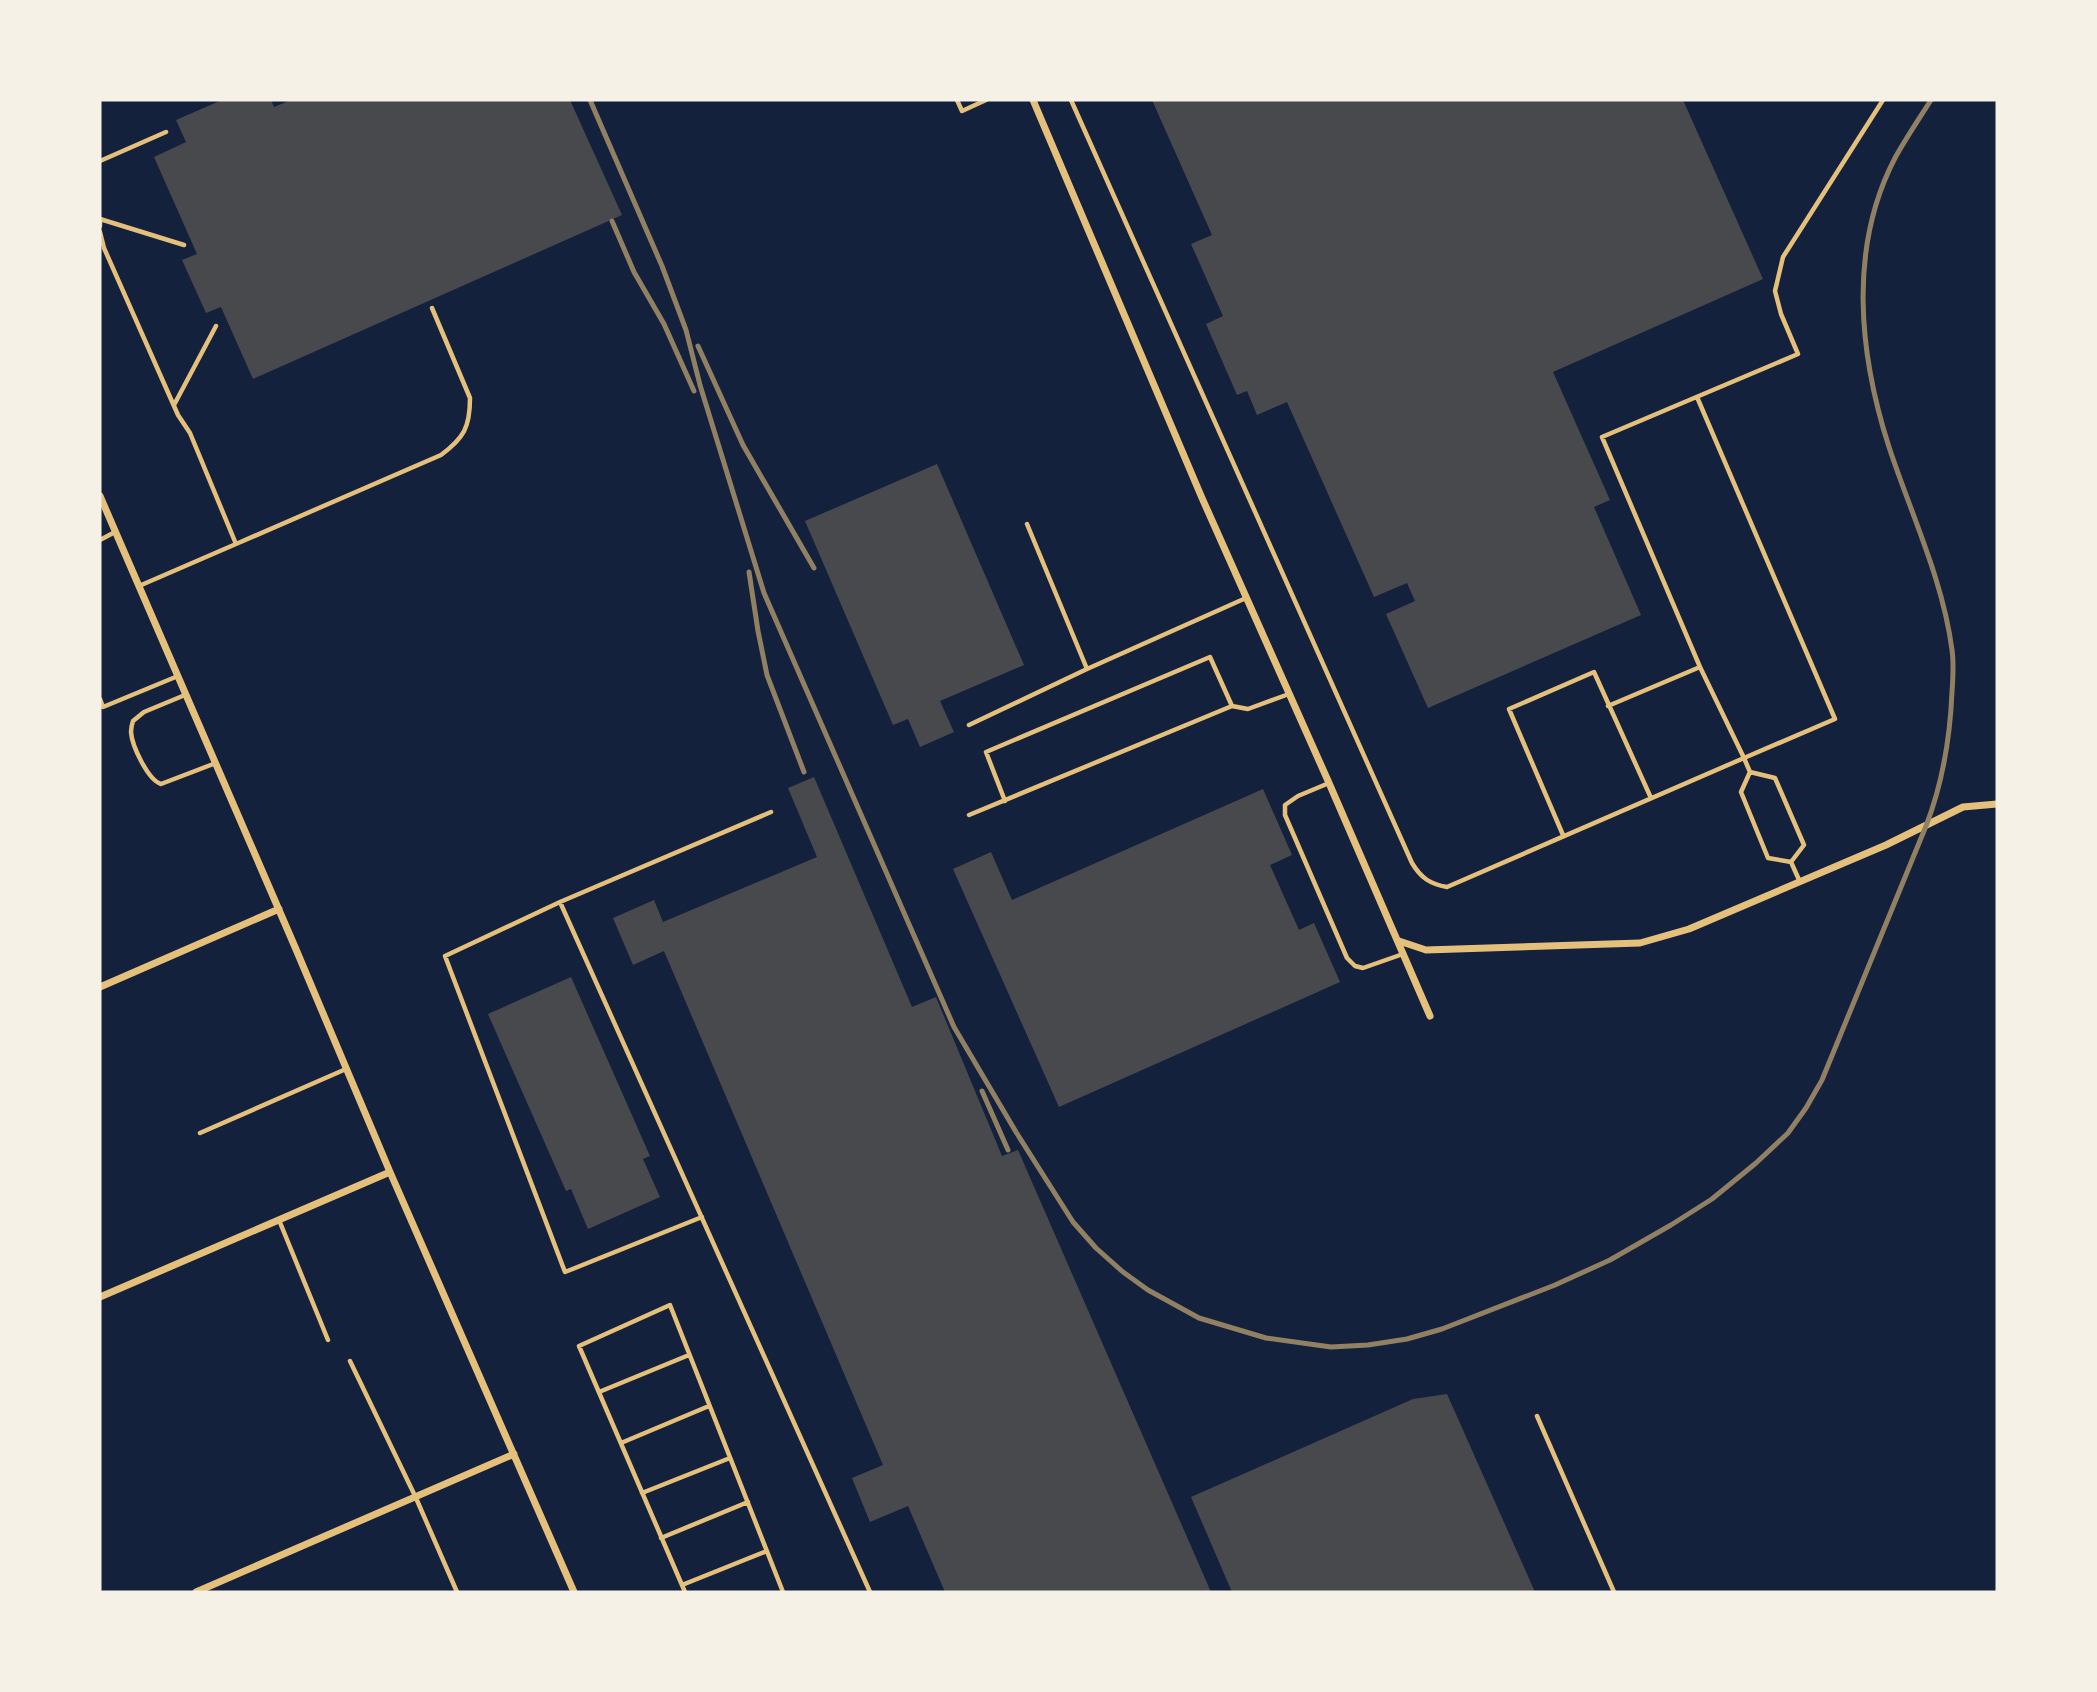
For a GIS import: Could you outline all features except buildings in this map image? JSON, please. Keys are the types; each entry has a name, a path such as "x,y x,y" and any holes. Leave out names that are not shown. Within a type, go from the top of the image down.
{"street":[{"path":"1033,100 1202,499 1290,693 1430,1016"},
{"path":"100,496 390,1172 574,1592"},
{"path":"1399,942 1426,950 1640,943 1689,929 1886,845 1964,807 1997,804"},
{"path":"100,987 279,909"},
{"path":"100,1297 390,1172"},
{"path":"196,1592 514,1454"}],"lane":[{"path":"957,100 962,111 986,100"},
{"path":"1071,100 1412,863 1420,876 1433,885 1447,887 1835,719 1697,397"},
{"path":"1790,862 1768,858 1741,792 1750,772 1700,667 1602,437 1798,354 1781,314 1775,291 1783,257 1883,100"},
{"path":"100,161 166,132"},
{"path":"100,222 184,245"},
{"path":"100,232 104,248 174,406 190,433 236,544"},
{"path":"139,586 441,456 461,438 470,414 470,398 432,308"},
{"path":"174,406 216,326"},
{"path":"1027,524 1087,669"},
{"path":"100,540 116,532"},
{"path":"968,725 1246,597"},
{"path":"1005,801 986,752 1210,657 1232,706"},
{"path":"1608,706 1700,667"},
{"path":"1563,835 1509,709 1594,672 1651,798"},
{"path":"100,699 102,708 178,676"},
{"path":"969,816 1232,706 1248,709 1290,693"},
{"path":"186,695 140,714 133,721 132,735 145,767 154,781 161,784 216,763"},
{"path":"1750,772 1775,778 1804,845 1790,862"},
{"path":"1329,783 1285,806 1285,815 1347,958 1355,966 1363,968 1404,954"},
{"path":"702,1217 565,1272 445,956 560,902 771,813"},
{"path":"1790,862 1800,882"},
{"path":"560,902 870,1592"},
{"path":"200,1133 347,1069"},
{"path":"279,1220 328,1340"},
{"path":"685,1592 579,1346 670,1305 783,1592"},
{"path":"599,1392 689,1355"},
{"path":"350,1361 416,1497 457,1592"},
{"path":"621,1443 709,1406"},
{"path":"1537,1416 1614,1592"},
{"path":"642,1493 730,1458"},
{"path":"661,1538 748,1502"},
{"path":"682,1585 766,1551"}],"railway":[{"path":"590,100 662,266 686,330 700,385 764,593 954,1027 1016,1132 1073,1222 1096,1248 1148,1290 1199,1318 1266,1338 1331,1347 1407,1339 1442,1329 1555,1285 1610,1260 1712,1199 1756,1163 1788,1133 1822,1080 1932,810 1945,760 1949,727 1953,665 1948,624 1934,573 1879,412 1865,338 1863,301 1870,228 1880,192 1895,158 1931,100"},
{"path":"612,221 634,272 664,324 694,391"},
{"path":"698,346 743,445 814,568"},
{"path":"749,572 767,675 804,772"},
{"path":"982,1091 1008,1150"}]}
